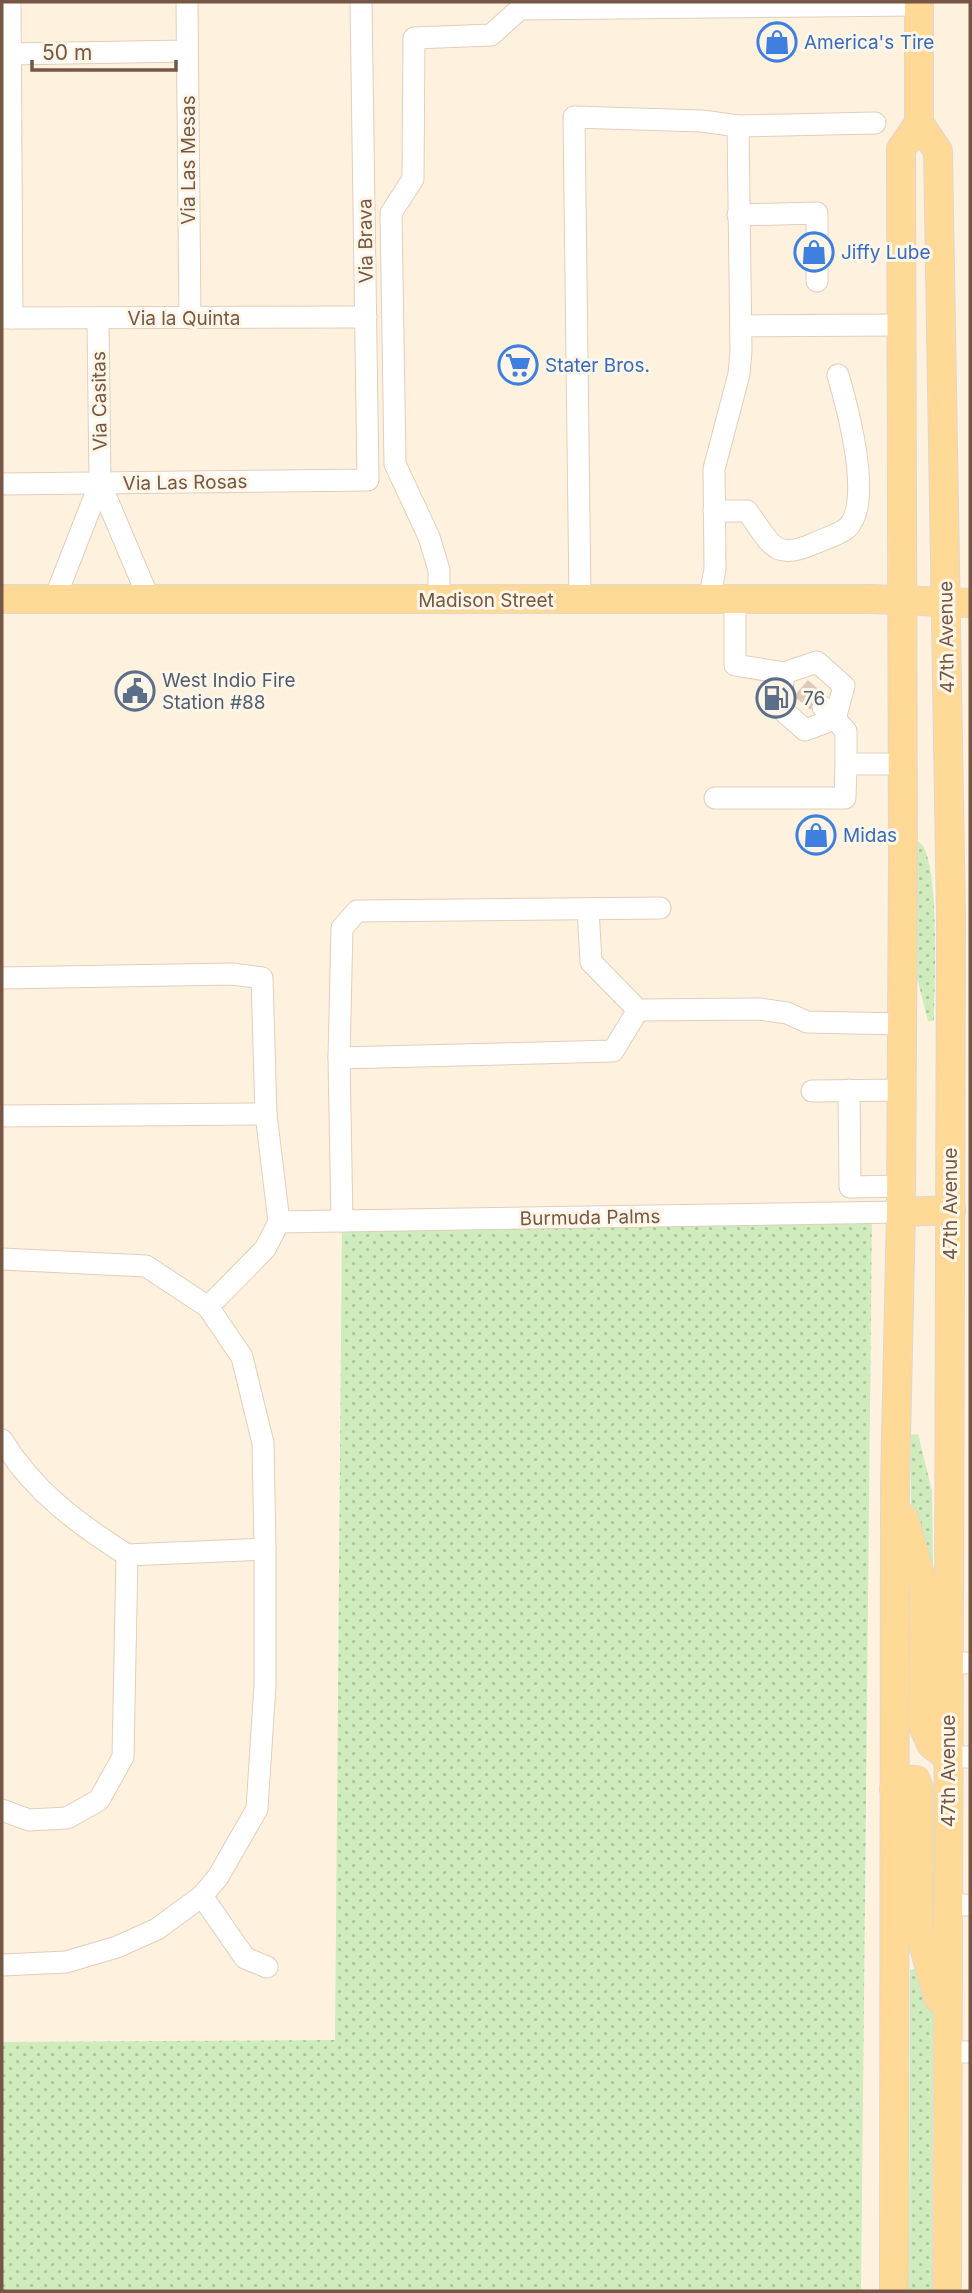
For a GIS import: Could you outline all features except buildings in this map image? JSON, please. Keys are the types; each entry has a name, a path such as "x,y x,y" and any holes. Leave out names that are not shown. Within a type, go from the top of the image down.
{"main road":[{"path":"894,2291 895,1485 902,1090 901,149 919,123 919,3"},
{"name":"47th Avenue","path":"919,123 938,150 958,602 951,918 951,1210 959,1663 959,1905 947,2291"},
{"name":"Madison Street","path":"2,599 958,602"},
{"path":"901,1199 951,1210"},
{"path":"895,1485 924,1588 923,1726 931,1744 959,1757"},
{"path":"894,1789 900,1779 908,1777 916,1780 919,1789 919,1929 955,2046"}],"lane":[{"path":"7,318 10,2"},
{"name":"Via Las Mesas","path":"187,2 190,318"},
{"name":"Via Brava","path":"361,2 368,480"},
{"path":"439,600 439,570 429,537 395,464 391,213 413,179 414,38 491,34 520,9 919,3"},
{"path":"10,54 187,51"},
{"path":"580,600 574,117 702,121 738,127 875,123"},
{"path":"738,127 741,326 739,374 713,469 715,569 735,665 784,673 817,662 844,686 829,713 805,730 780,708 784,673"},
{"path":"738,215 817,213 817,281"},
{"name":"Via la Quinta","path":"7,318 366,317"},
{"name":"Via Casitas","path":"55,598 100,483 98,319"},
{"path":"741,326 902,325"},
{"path":"715,511 747,511 776,549 792,553 848,527 858,508 856,462 850,419 838,375"},
{"name":"Via Las Rosas","path":"2,484 368,480"},
{"name":"Via Casitas","path":"100,483 149,598"},
{"path":"784,673 800,688"},
{"path":"715,798 845,798 846,731 829,713"},
{"path":"846,764 902,764"},
{"path":"342,1221 339,1058 342,928 357,911 660,908"},
{"path":"588,909 591,962 638,1010 760,1009 787,1013 807,1022 902,1024"},
{"path":"2,978 232,974 262,978 267,1114 279,1222 265,1249 208,1307"},
{"path":"339,1058 613,1051 638,1010"},
{"path":"849,1090 850,1187 901,1199"},
{"path":"812,1091 902,1090"},
{"path":"2,1116 267,1114"},
{"name":"Burmuda Palms","path":"279,1222 901,1199"},
{"path":"2,1259 146,1266 208,1307 242,1357 263,1443 265,1549 265,1685 257,1809 218,1877 202,1896 157,1929 117,1947 66,1962 2,1965"},
{"path":"2,1440 15,1461 72,1520 127,1555 265,1549"},
{"path":"2,1810 29,1820 66,1818 100,1800 123,1757 127,1555"},
{"path":"202,1896 245,1958 267,1967"}],"green space":[{"path":"919,842 926,852 931,871 935,926 934,1021 928,1021 913,962 915,843"},
{"path":"872,1212 861,2291 2,2291 2,2042 335,2040 342,1221"},
{"path":"918,1434 932,1491 933,1564 926,1566 911,1506 910,1435"},
{"path":"921,1967 933,2011 932,2291 909,2291 910,1970"}],"tunnel":[{"path":"801,688 823,707"}],"place":[{"name":"America's Tire","path":"777,42"},
{"name":"Jiffy Lube","path":"814,252"},
{"name":"Stater Bros.","path":"518,365"},
{"name":"West Indio Fire Station #88","path":"135,691"},
{"name":"76","path":"776,698"},
{"name":"Midas","path":"816,835"}]}
